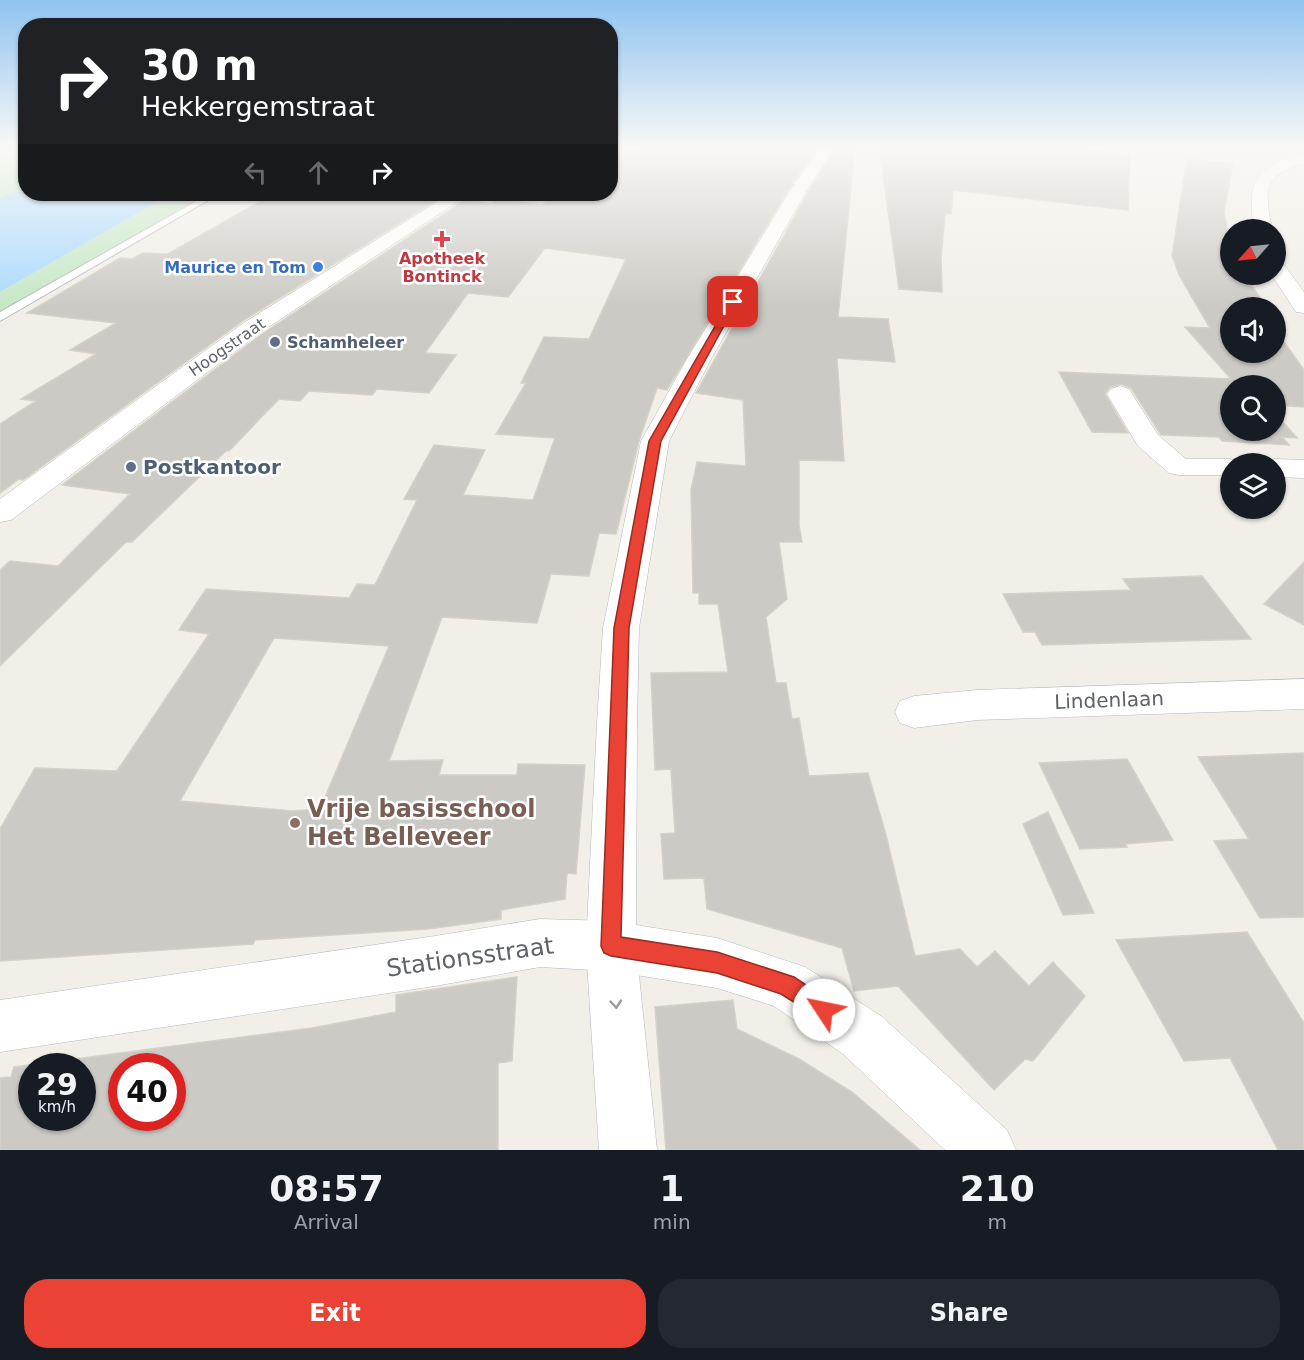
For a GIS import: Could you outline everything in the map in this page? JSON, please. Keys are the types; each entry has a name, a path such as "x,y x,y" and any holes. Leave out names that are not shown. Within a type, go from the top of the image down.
{"street":[{"path":"628,1150 611,946 621,628 655,441 699,359 793,200"},
{"path":"1260,200 1262,219"},
{"name":"Hoogstraat","path":"0,513 253,327 450,201"},
{"path":"1286,282 1304,307"},
{"path":"1120,394 1148,441 1179,466 1220,467"},
{"path":"1286,468 1304,469"},
{"name":"Lindenlaan","path":"914,712 977,705 1304,694"},
{"name":"Stationsstraat","path":"0,1026 435,961 540,943 611,946 717,963 787,985 862,1035 987,1150"}],"lane":[{"path":"0,317 202,201"}],"green space":[{"path":"159,201 194,201 0,313 0,292"}],"water":[{"path":"0,200 159,201 0,292"}],"building":[{"path":"782,200 667,390 657,388 639,441 616,534 599,533 589,576 551,574 537,623 442,617 389,761 443,760 439,775 517,775 518,764 585,765 576,874 567,873 565,899 501,910 501,919 428,929 255,940 253,944 0,961 0,829 35,768 117,771 209,634 179,630 206,589 349,598 357,584 375,585 417,500 404,499 434,445 485,450 463,495 533,500 555,438 496,434 526,383 521,383 544,337 589,339 626,259 545,248 508,297 468,293 425,353 456,355 429,393 377,389 372,395 309,391 300,401 279,399 229,451 226,451 132,542 126,542 0,666 0,570 10,561 58,566 130,494 62,485 262,334 463,201 491,204 495,201 513,201 542,205 547,201","holes":["274,638 389,646 320,809 292,811 180,801"]},
{"path":"804,200 850,200 838,317 888,319 895,362 837,358 844,461 799,460 799,525 802,542 779,542 787,599 766,617 776,683 786,683 792,719 799,718 809,776 868,773 886,835 915,956 960,949 977,967 995,951 1029,986 1053,962 1085,996 1033,1061 1025,1059 994,1090 898,986 854,991 842,948 707,909 704,878 664,879 661,834 675,833 671,769 655,770 651,673 728,672 718,604 699,604 699,593 693,593 691,490 697,462 746,466 743,400 696,393"},
{"path":"887,200 952,200 951,214 945,213 941,259 942,292 899,289"},
{"path":"1038,200 1128,200 1128,210"},
{"path":"1181,200 1226,200 1225,219 1220,219 1220,285 1251,285 1260,297 1220,297 1220,363 1286,363 1286,345 1304,370 1304,407 1286,406 1286,375 1227,375 1185,327 1210,328 1179,275 1172,256"},
{"path":"435,201 244,320 23,480 19,479 0,493 0,424 36,401 21,399 96,354 70,350 116,323 27,313 120,258 132,259 143,253 168,254 259,202"},
{"path":"1059,372 1220,379 1220,438 1161,435 1131,388 1121,384 1110,387 1105,394 1128,433 1092,432"},
{"path":"1286,426 1297,438 1286,437"},
{"path":"1222,441 1286,441 1289,445"},
{"path":"1304,562 1304,625 1264,604"},
{"path":"1202,576 1251,639 1042,645 1035,632 1023,632 1003,594 1131,590 1123,579"},
{"path":"1304,753 1304,917 1260,918 1214,841 1249,839 1198,757"},
{"path":"1127,759 1173,840 1125,844 1127,847 1080,849 1039,763"},
{"path":"1048,812 1094,913 1063,915 1023,824"},
{"path":"1247,932 1304,1023 1304,1150 1278,1150 1230,1058 1184,1061 1116,940"},
{"path":"517,977 512,1061 498,1063 498,1150 0,1150 0,1078 11,1077 14,1067 18,1066 18,1131 96,1131 96,1056 108,1055 108,1131 186,1131 186,1053 121,1053 312,1028 396,1012 396,995"},
{"path":"733,1000 737,1029 799,1059 852,1092 920,1150 666,1150 655,1007"}],"place":[{"name":"Apotheek Bontinck","path":"442,239"},
{"name":"Maurice en Tom","path":"318,267"},
{"name":"Schamheleer","path":"275,342"},
{"name":"Postkantoor","path":"131,467"},
{"name":"Vrije basisschool Het Belleveer","path":"295,823"}],"route":[{"path":"733,302 655,441 621,628 611,946 717,963 787,985 824,1010"}]}
